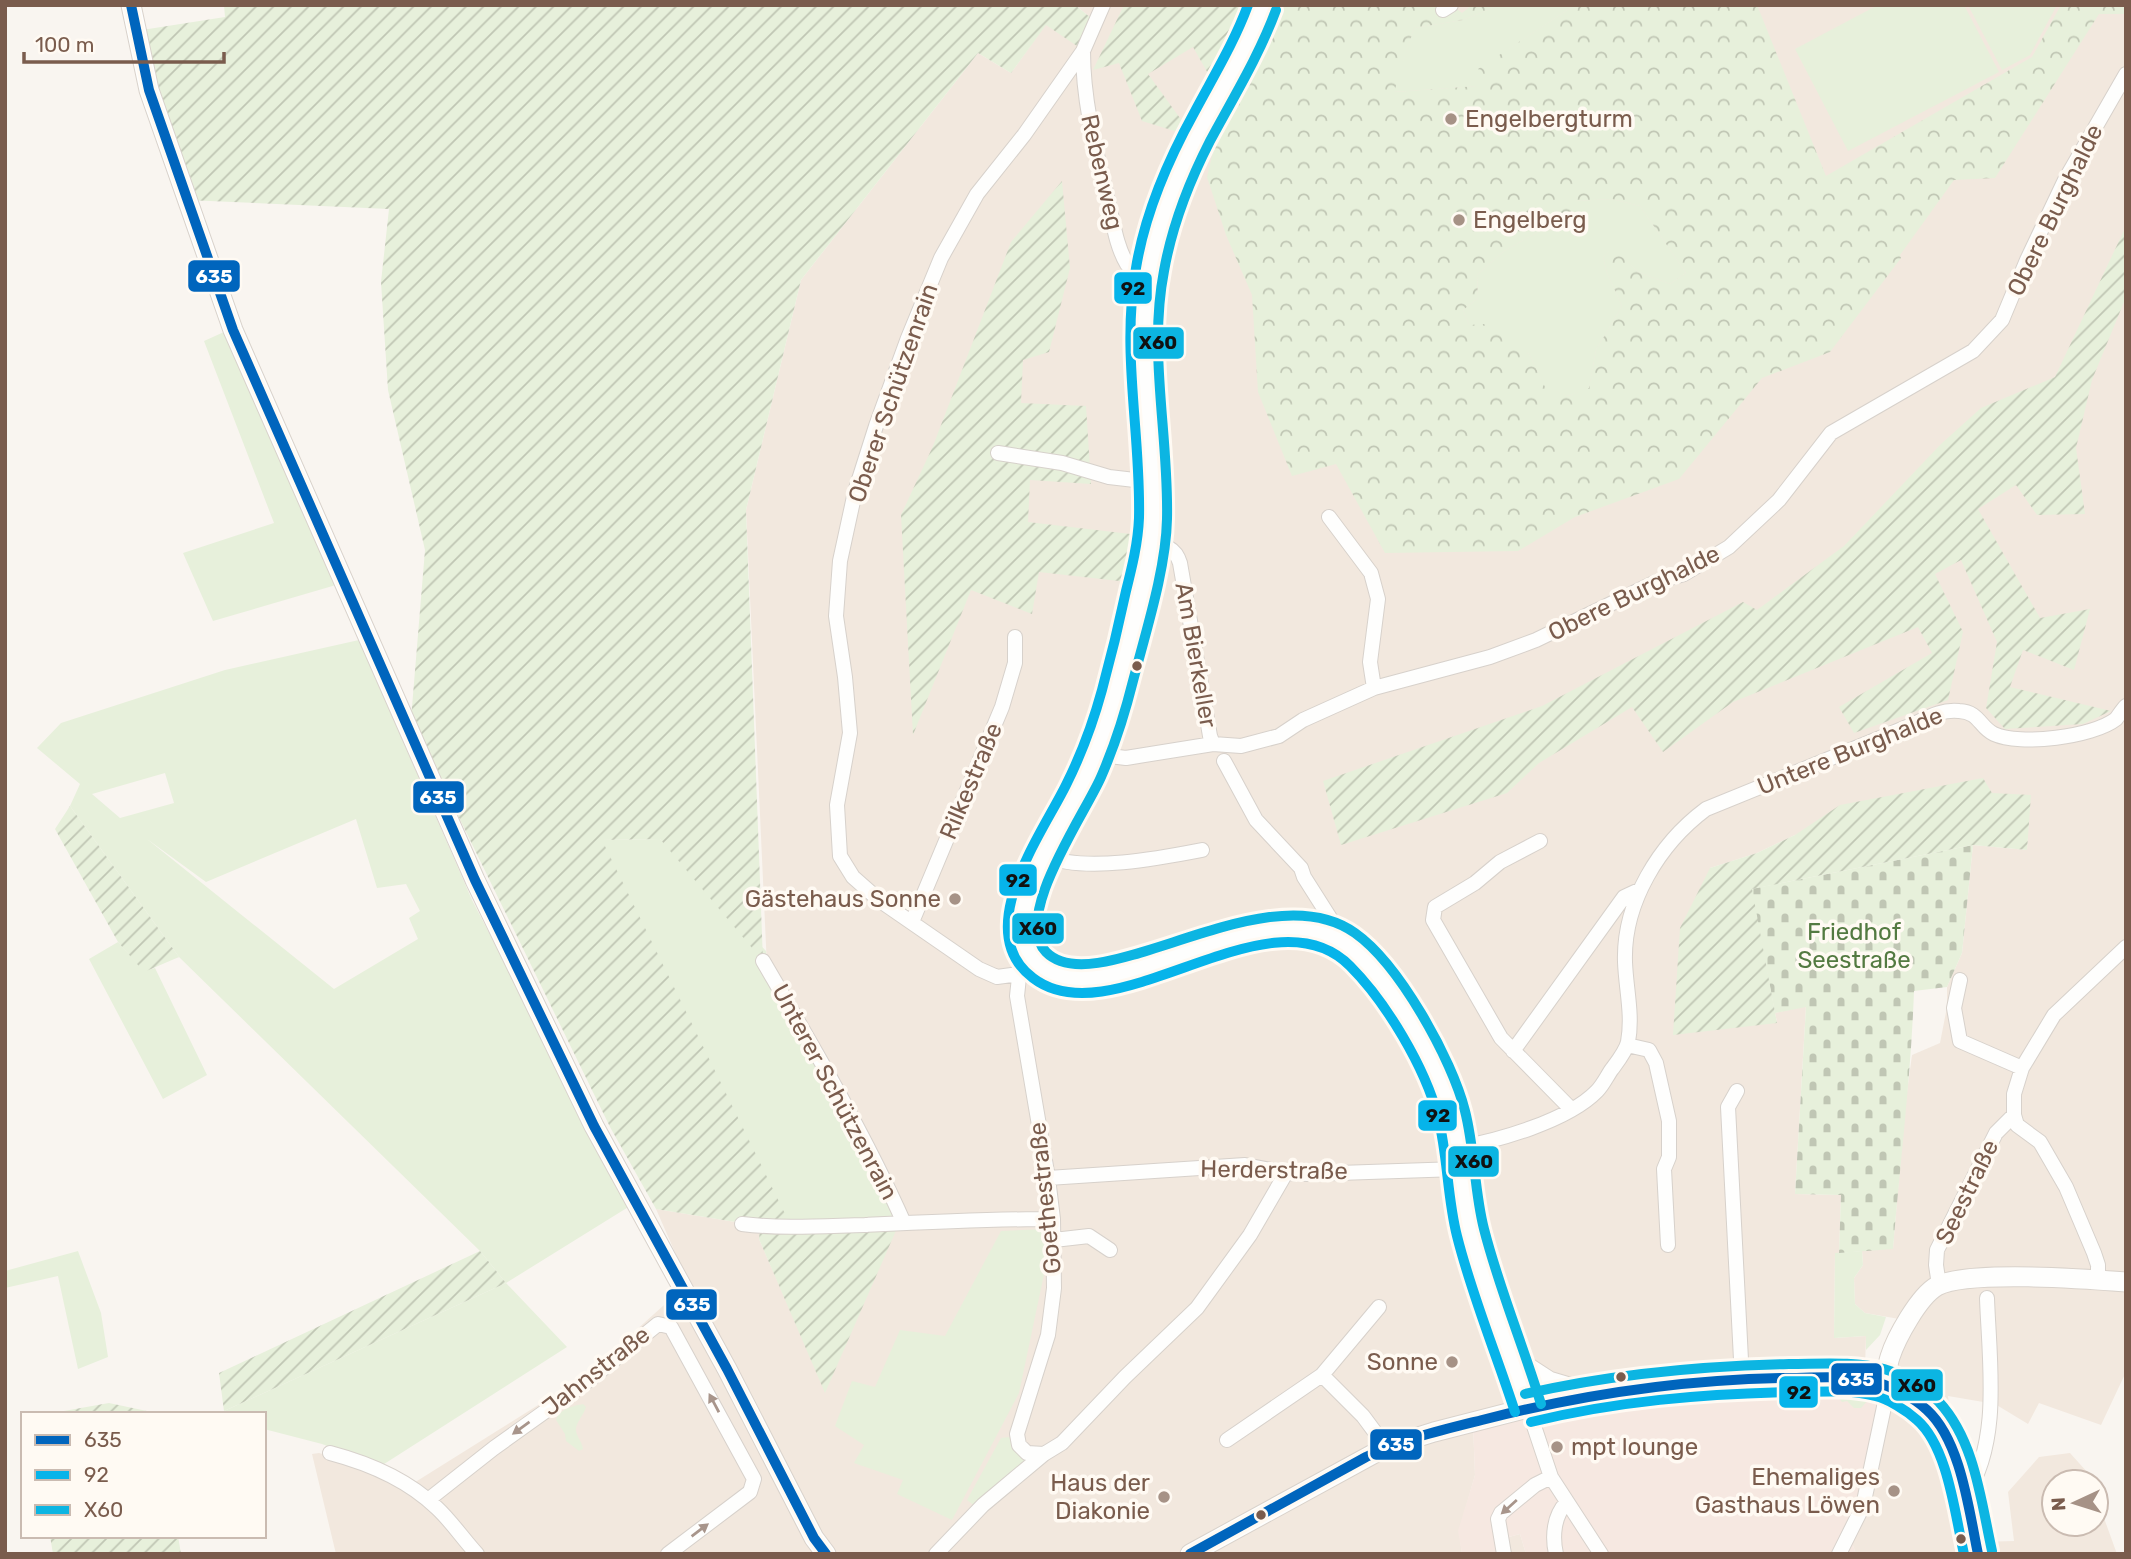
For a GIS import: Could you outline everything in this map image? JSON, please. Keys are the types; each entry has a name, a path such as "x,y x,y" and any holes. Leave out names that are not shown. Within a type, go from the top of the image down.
{"main road":[{"path":"131,5 149,90 233,330 475,880 594,1126 825,1554"},
{"path":"1264,5 1239,62 1184,161 1164,213 1147,281 1142,328 1152,482 1151,544 1110,715 1097,751 1028,892 1022,919 1022,939 1027,951 1045,971 1060,978 1084,980 1281,927 1306,928 1339,939 1357,952 1384,985 1420,1041 1446,1097 1451,1112 1470,1232 1528,1408"},
{"path":"1189,1554 1386,1447 1528,1408 1592,1394 1682,1383 1828,1377 1864,1379 1885,1384 1889,1359 1906,1326 1921,1301 1939,1285 1987,1278 2126,1282"},
{"path":"1512,1357 1549,1381 1592,1394"}],"street":[{"name":"Oberer Schützenrain","path":"1019,975 997,977 979,969 879,900 853,877 840,856 837,805 850,733 836,616 840,561 855,492 876,426 941,258 977,194 1024,135 1083,51 1102,5"},
{"name":"Rebenweg","path":"1083,51 1087,107 1116,235 1127,264 1147,281"},
{"name":"Obere Burghalde","path":"1097,751 1110,757 1126,758 1213,744 1241,746 1279,736 1303,720 1374,688 1502,653 1536,640 1656,582 1684,574 1729,547 1779,500 1831,433 1973,351 2002,320 2065,180 2126,74"},
{"path":"998,453 1062,463 1109,477 1152,482"},
{"path":"1329,517 1371,573 1378,599 1370,662 1374,688"},
{"name":"Am Bierkeller","path":"1151,544 1168,547 1177,553 1213,744"},
{"name":"Rilkestraße","path":"912,922 1002,708 1015,663 1016,637"},
{"name":"Untere Burghalde","path":"1456,1148 1553,1121 1597,1092 1627,1045 1631,1021 1625,961 1627,930 1639,890 1670,842 1685,824 1706,809 1937,713 1957,710 1970,713 1980,719 1992,733 2017,740 2052,739 2087,731 2115,719 2126,706"},
{"name":"Am Bierkeller","path":"1224,761 1256,820 1301,868 1337,929 1339,939"},
{"path":"1540,841 1500,862 1475,883 1435,907 1433,920 1501,1038 1571,1110"},
{"path":"1046,856 1058,862 1102,862 1157,859 1202,850"},
{"name":"Untere Burghalde","path":"1513,1051 1624,897 1639,890"},
{"name":"Goethestraße","path":"1027,951 1019,975 1017,996 1048,1178 1053,1219 1054,1288 1048,1335 1017,1434 1019,1445 1027,1452 1049,1451"},
{"name":"Seestraße","path":"1939,1285 1937,1250 1996,1133 2014,1115 2014,1094 2022,1068 2054,1014 2123,955"},
{"name":"Unterer Schützenrain","path":"763,961 848,1111 904,1223"},
{"path":"1960,980 1954,1008 1960,1041 2022,1068"},
{"path":"1627,1045 1649,1050 1656,1063 1666,1102 1669,1157 1664,1170 1668,1245"},
{"path":"1737,1091 1728,1107 1742,1379"},
{"path":"2014,1115 2018,1125 2040,1142 2066,1186 2094,1253 2098,1265 2098,1280"},
{"name":"Herderstraße","path":"1048,1178 1245,1165 1286,1173 1458,1169"},
{"path":"936,1554 983,1505 1049,1451 1197,1308 1250,1235 1286,1173"},
{"name":"Unterer Schützenrain","path":"742,1224 774,1226 1053,1219"},
{"path":"1054,1240 1090,1236 1110,1250"},
{"path":"1965,1496 1975,1482 1988,1441 1987,1298"},
{"path":"1227,1440 1322,1375 1379,1307"},
{"name":"Jahnstraße","path":"428,1500 494,1448 589,1380 658,1324 671,1327 754,1479 750,1492 668,1554"},
{"path":"1322,1375 1363,1416 1386,1447"},
{"path":"1839,1554 1863,1506 1884,1407 1885,1384 1927,1409 1938,1423 1950,1447 1965,1496 1978,1554"},
{"path":"1528,1408 1551,1477 1597,1549"},
{"path":"330,1453 376,1469 428,1500 477,1554"},
{"path":"1504,1554 1498,1519 1501,1513 1535,1485 1551,1477"},
{"path":"1556,1554 1554,1533 1559,1511 1566,1503"},
{"path":"1846,1539 1854,1554"}],"shaded area":[{"path":"1075,5 2126,5 2126,1372 2101,1425 2039,1403 2028,1424 1995,1404 1948,1396 1957,1465 1980,1542 2014,1541 2008,1492 2039,1457 2070,1453 2084,1468 2040,1468 2040,1538 2110,1538 2110,1535 2117,1554 1856,1554 1847,1528 1891,1403 1905,1320 1865,1313 1855,1304 1854,1278 1863,1265 1862,1251 1893,1248 1912,1055 1940,1043 1947,1007 1947,987 1962,953 1973,845 2027,850 2030,796 1795,835 1757,853 1710,868 1777,1022 1775,1013 1806,1006 1795,1194 1841,1195 1839,1253 1835,1253 1834,1338 1866,1336 1865,1368 1473,1423 1475,1475 1459,1531 1462,1554 336,1554 312,1454 319,1453 376,1469 409,1486 586,1375 673,1297 720,1355 656,1209 760,1226 759,1239 826,1392 767,967 746,510 801,280 978,53 1011,73 1046,24 1091,18"},
{"path":"1854,1371 1891,1403 1869,1498 1847,1528 1856,1554 1526,1554 1520,1534 1505,1538 1506,1554 1462,1554 1458,1531 1475,1475 1473,1423 1604,1388"},
{"path":"1520,1534 1526,1554 1506,1554 1505,1538"}],"green space":[{"path":"224,5 1075,5 1091,18 1077,46 1046,25 1011,73 978,53 801,280 746,510 763,961 660,839 602,840 791,1226 898,1226 825,1393 759,1239 760,1226 656,1209 610,1127 411,719 425,550 388,390 381,282 389,209 186,200 142,30 225,17"},
{"path":"1124,5 1248,5 1214,84 1193,47 1148,74 1185,125 1181,133 1142,121 1119,63 1093,70"},
{"path":"1274,5 1452,5 1462,13 1472,5 1500,5 1463,20 1414,28 1394,92 1478,86 1478,69 1575,5 1757,5 1826,176 2032,57 2061,5 2126,5 2126,14 2099,14 1995,178 1954,180 1900,255 1901,258 1830,352 1762,378 1679,479 1575,517 1518,551 1385,553 1336,464 1292,476 1258,392 1252,295 1226,235 1207,177 1227,92","holes":["1612,199 1640,206 1686,273 1670,284 1638,272 1613,246 1603,257 1622,306 1596,350 1589,388 1568,396 1545,387 1529,354 1484,324 1469,325 1463,310 1478,298 1477,275 1504,251 1540,231 1571,229 1575,201"]},
{"path":"1500,5 1575,5 1479,69 1479,86 1393,92 1414,28 1463,20"},
{"path":"1878,5 1964,5 1999,72 1848,151 1795,49"},
{"path":"1968,5 2057,5 2030,55 2002,70"},
{"path":"1062,181 1070,268 1049,352 1023,360 1021,403 1086,406 1091,484 1030,480 1028,522 1139,535 1128,582 1039,572 1032,614 971,590 913,735 901,515 933,446 1011,242"},
{"path":"1612,199 1640,206 1686,273 1670,284 1638,272 1613,247 1603,257 1622,306 1596,350 1589,389 1568,396 1545,388 1529,354 1469,325 1463,310 1478,298 1477,275 1504,251 1540,231 1571,229 1574,201"},
{"path":"2126,226 2126,297 2092,380 2076,448 2085,514 2037,515 2016,485 1978,509 2040,618 2090,609 2074,670 2023,650 2010,687 2111,711 2083,724 2005,729 1986,708 1997,642 1961,560 1935,574 1963,632 1948,700 1854,733 1839,707 1932,653 1918,627 1733,702 1663,752 1632,707 1539,763 1507,793 1341,845 1323,781 1542,706 1743,602 1757,610 1844,546 1941,444 1981,408 2055,377"},
{"path":"224,332 336,585 213,621 183,553 274,523 204,341"},
{"path":"359,640 472,900 630,1206 506,1283 480,1251 179,957 70,806 80,784 37,748 61,723 225,670","holes":["165,773 174,803 120,818 92,794","356,819 377,888 406,884 420,911 409,918 418,939 334,989 147,839 206,882"]},
{"path":"1983,778 1992,793 2031,795 2027,850 1973,845 1752,889 1777,1023 1673,1035 1680,928 1710,868 1757,853 1795,835 1840,805"},
{"path":"70,806 179,957 144,972 118,942 55,829"},
{"path":"660,839 766,951 767,967 898,1223 787,1226 601,840"},
{"name":"Friedhof Seestraße","path":"1973,845 1962,953 1947,987 1914,991 1893,1249 1839,1253 1841,1195 1795,1194 1806,1007 1775,1013 1751,889"},
{"path":"118,942 144,971 155,968 207,1075 163,1099 89,959"},
{"path":"1046,1229 1047,1260 1019,1393 952,1520 897,1494 903,1480 854,1463 864,1445 835,1426 852,1381 875,1387 900,1330 945,1336 1001,1231"},
{"path":"78,1251 101,1313 108,1357 78,1369 58,1276 5,1288 5,1271"},
{"path":"480,1251 506,1283 224,1411 219,1373"},
{"path":"1862,1251 1863,1265 1854,1278 1855,1304 1865,1313 1886,1317 1880,1335 1866,1350 1866,1336 1834,1338 1835,1253"},
{"path":"506,1283 567,1347 381,1466 322,1444 266,1430 266,1412 224,1412"},
{"path":"1833,1390 1866,1394 1869,1399 1861,1408 1854,1408 1847,1401 1842,1402"},
{"path":"109,1403 152,1412 58,1412"},
{"path":"583,1404 586,1407 576,1428 583,1449 579,1451 566,1441 565,1434 556,1420 563,1411"},
{"path":"1009,1437 1016,1449 1028,1458 1029,1464 976,1507 967,1500 1001,1438"},
{"path":"50,1538 178,1538 181,1554 53,1554"}],"transit line":[{"name":"635","path":"131,5 149,90 233,330 475,880 594,1126 727,1369 814,1538 826,1554"},
{"name":"92","path":"1248,5 1230,46 1175,150 1145,227 1136,268 1130,331 1139,487 1134,555 1095,715 1071,774 1028,855 1017,882 1009,909 1008,935 1015,958 1033,978 1067,992 1105,991 1236,951 1278,942 1317,946 1350,966 1377,998 1403,1036 1432,1098 1441,1132 1457,1236 1515,1412"},
{"name":"X60","path":"1276,10 1254,60 1195,172 1172,237 1164,271 1158,333 1167,488 1166,538 1159,579 1127,705 1111,753 1044,891 1038,915 1038,936 1046,952 1070,963 1103,962 1232,925 1276,916 1318,918 1355,933 1372,947 1406,989 1422,1014 1449,1066 1458,1090 1468,1126 1484,1229 1541,1404"},
{"name":"X60","path":"1525,1394 1623,1376 1722,1367 1837,1364 1873,1366 1891,1371 1934,1397 1961,1435 1975,1472 1992,1551"},
{"name":"635","path":"1190,1554 1366,1457 1437,1431 1556,1403 1630,1390 1743,1379 1826,1377 1860,1379 1886,1385 1915,1401 1939,1423 1956,1458 1962,1478 1978,1554"},
{"name":"92","path":"1531,1422 1595,1409 1692,1397 1833,1391 1880,1397 1908,1412 1928,1432 1949,1482 1964,1554"}],"place":[{"name":"Engelbergturm","path":"1451,119"},
{"name":"Engelberg","path":"1459,220"},
{"name":"Gästehaus Sonne","path":"955,899"},
{"name":"Sonne","path":"1452,1362"},
{"name":"mpt lounge","path":"1557,1447"},
{"name":"Ehemaliges Gasthaus Löwen","path":"1894,1491"},
{"name":"Haus der Diakonie","path":"1164,1497"}]}
